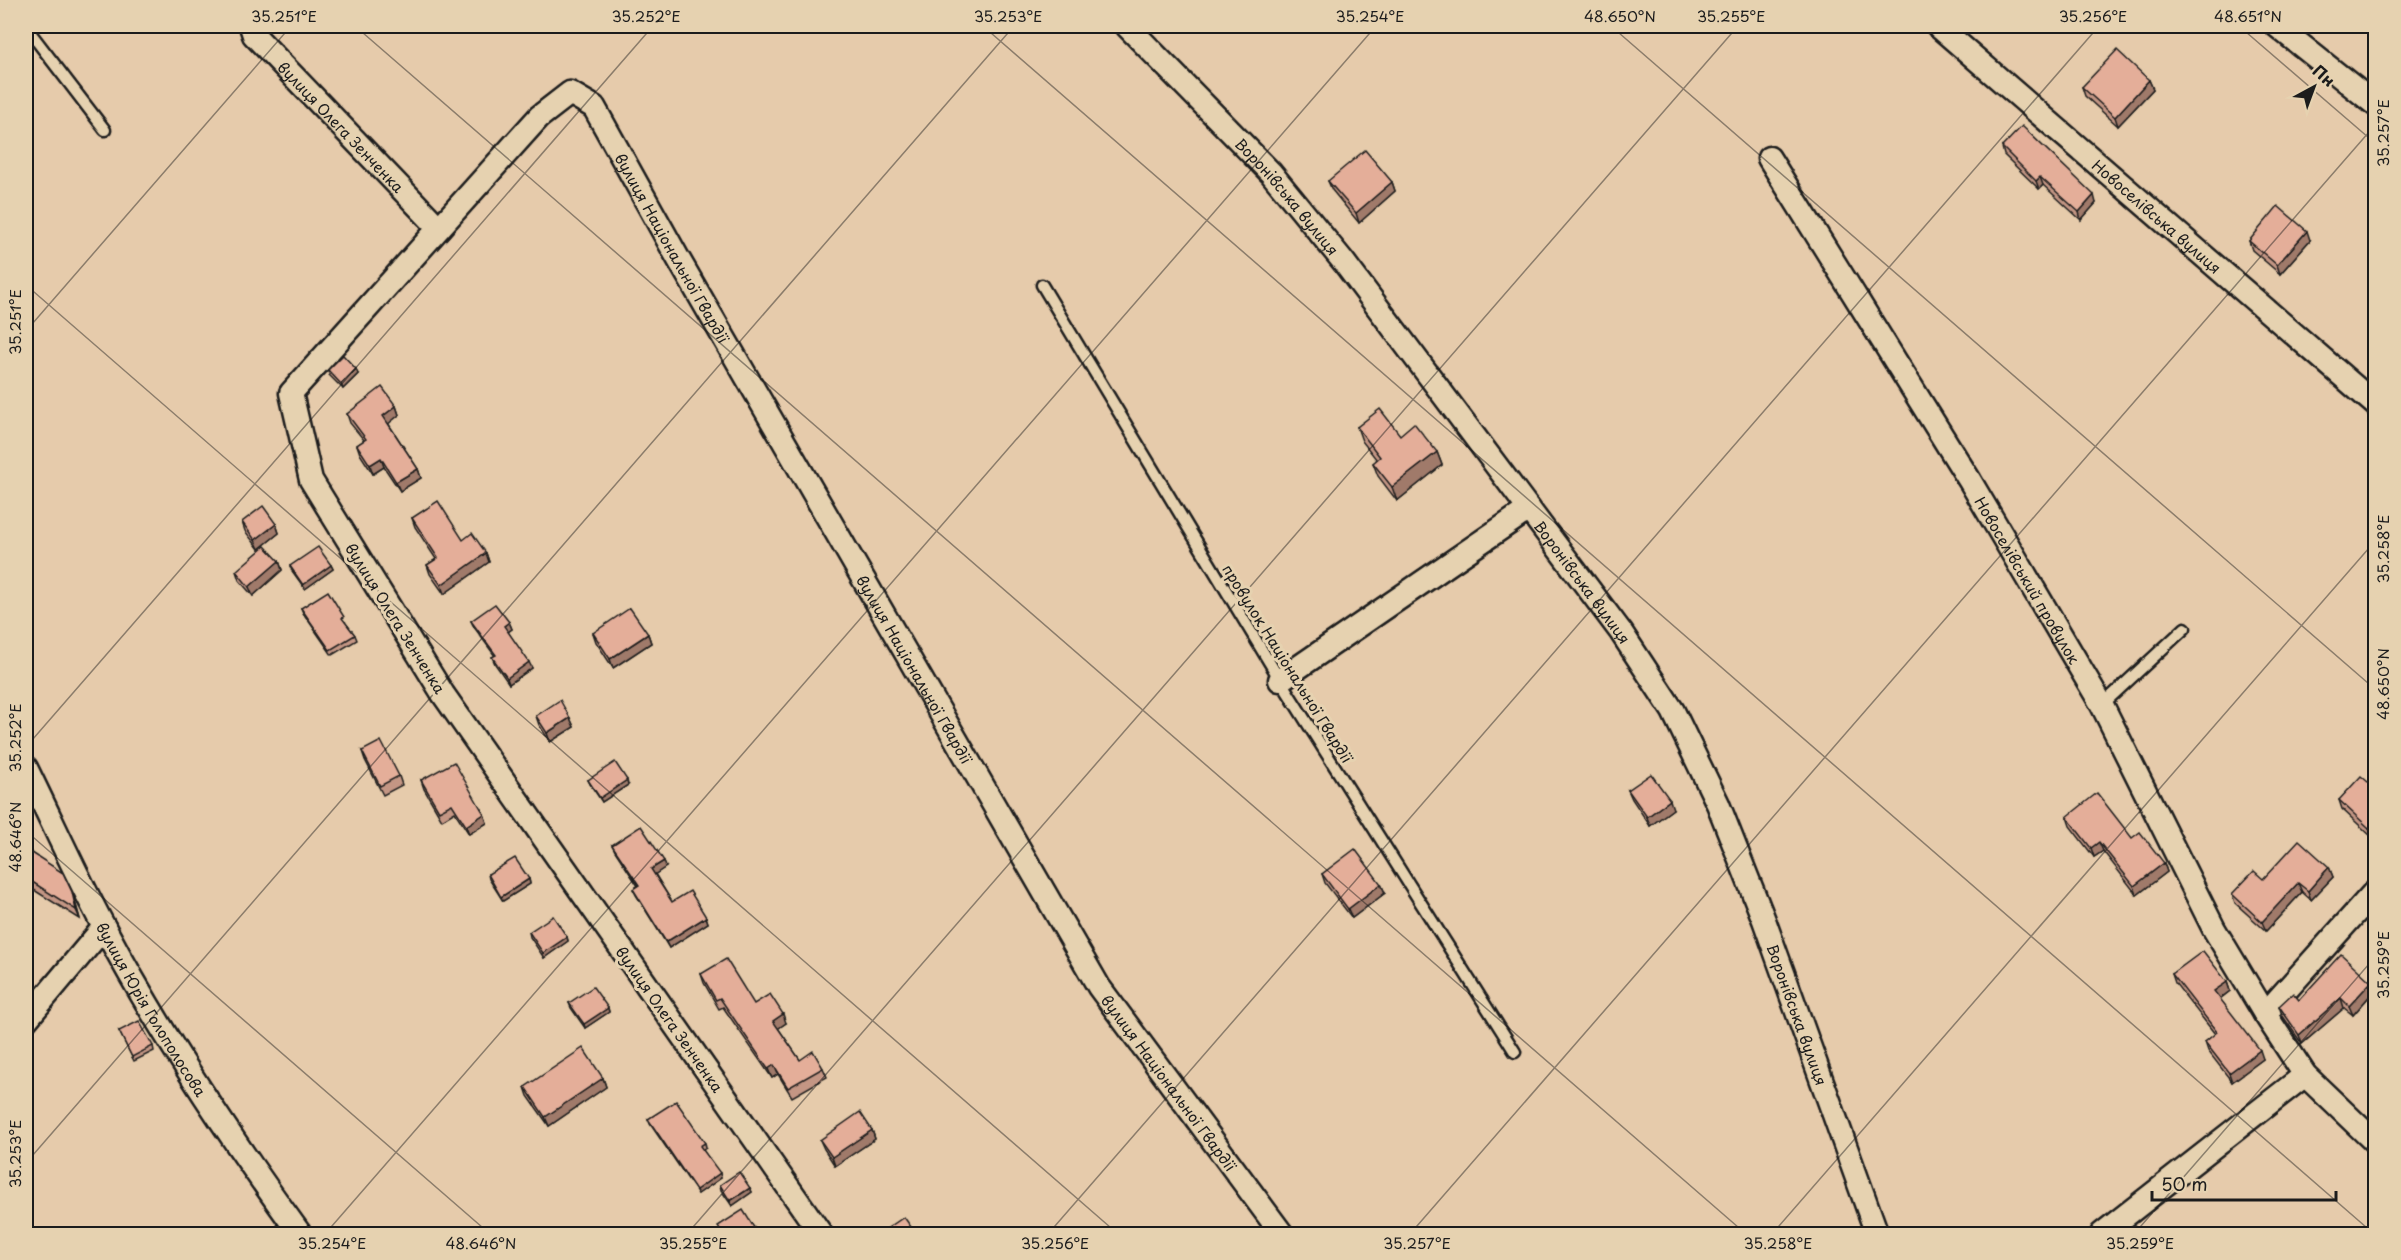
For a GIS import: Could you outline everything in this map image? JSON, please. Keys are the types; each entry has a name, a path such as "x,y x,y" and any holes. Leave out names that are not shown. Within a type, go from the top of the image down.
{"street":[{"name":"вулиця Олега Зенченка","path":"251,26 254,35 439,228 291,393 311,480 443,694 821,1234"},
{"name":"Воронівська вулиця","path":"1127,26 1271,173 1343,261 1628,642 1673,711 1718,804 1764,920 1877,1234"},
{"name":"Новоселівська вулиця","path":"1938,26 2376,405"},
{"path":"2277,26 2376,105"},
{"name":"вулиця Національної Гвардії","path":"439,228 539,117 570,93 594,107 679,260 1100,987 1282,1234"},
{"name":"Новоселівський провулок","path":"1769,158 1970,481 2102,705 2214,929 2265,1014 2305,1075 2376,1143"},
{"path":"1280,681 1529,509"},
{"name":"вулиця Юрія Голополосова","path":"26,768 104,927 172,1046 245,1158 300,1234"},
{"path":"2265,1014 2376,890"},
{"path":"26,1020 104,927"},
{"path":"2102,1234 2305,1075"}],"lane":[{"path":"26,27 105,130"},
{"name":"провулок Національної Гвардії","path":"1042,285 1280,681 1515,1052"},
{"path":"2102,705 2185,628"}],"building":[{"path":"2117,50 2149,80 2115,117 2082,87"},
{"path":"2022,126 2094,195 2079,212 2040,177 2036,181 2002,147"},
{"path":"1365,150 1392,182 1356,213 1328,181"},
{"path":"2278,206 2307,231 2277,265 2249,241"},
{"path":"343,355 356,369 341,384 328,370"},
{"path":"382,387 396,406 383,416 418,469 396,482 381,458 370,465 357,445 366,439 347,414"},
{"path":"1380,409 1400,435 1414,423 1437,452 1392,487 1373,463 1380,457 1357,427"},
{"path":"438,501 463,540 472,533 486,553 441,585 427,565 438,558 412,518"},
{"path":"263,506 276,524 255,540 242,522"},
{"path":"265,546 279,561 249,587 236,571"},
{"path":"318,547 331,565 303,585 290,566"},
{"path":"328,591 344,617 342,618 355,635 330,650 301,608"},
{"path":"495,604 509,622 504,626 529,662 507,678 492,657 496,655 471,621"},
{"path":"630,608 648,634 610,659 593,633"},
{"path":"560,700 570,718 547,733 536,716"},
{"path":"381,741 399,776 380,786 362,751"},
{"path":"454,762 484,814 466,826 452,804 439,811 421,780"},
{"path":"615,762 627,780 600,798 588,780"},
{"path":"1651,774 1670,800 1647,817 1628,790"},
{"path":"2361,776 2376,789 2376,820 2369,828 2339,800"},
{"path":"2097,793 2132,838 2140,832 2164,863 2134,886 2099,842 2091,848 2067,817"},
{"path":"641,826 664,861 651,869 672,902 690,891 706,917 666,942 633,889 639,885 612,845"},
{"path":"2299,840 2329,867 2308,891 2298,883 2262,922 2232,894 2254,871 2263,879"},
{"path":"26,849 63,873 72,892 76,910 26,878"},
{"path":"1355,849 1381,884 1348,909 1322,874"},
{"path":"515,858 529,879 501,897 488,874"},
{"path":"553,916 567,937 543,953 529,932"},
{"path":"2203,951 2227,982 2214,991 2260,1050 2229,1073 2205,1042 2217,1032 2172,974"},
{"path":"2341,954 2371,982 2349,1006 2341,998 2299,1035 2279,1006 2293,993 2299,1000"},
{"path":"726,959 754,1004 770,994 783,1014 773,1021 800,1060 813,1051 823,1068 788,1088 774,1065 768,1069 720,998 716,1000 701,974"},
{"path":"593,987 608,1008 584,1024 569,1003"},
{"path":"139,1021 153,1046 132,1057 119,1031"},
{"path":"583,1048 603,1078 545,1117 525,1087"},
{"path":"676,1101 705,1143 700,1146 720,1173 696,1190 648,1119"},
{"path":"860,1112 872,1130 832,1157 820,1140"},
{"path":"739,1172 750,1188 730,1201 720,1185"},
{"path":"743,1210 758,1234 723,1234 718,1226"},
{"path":"904,1217 916,1234 879,1234"}]}
